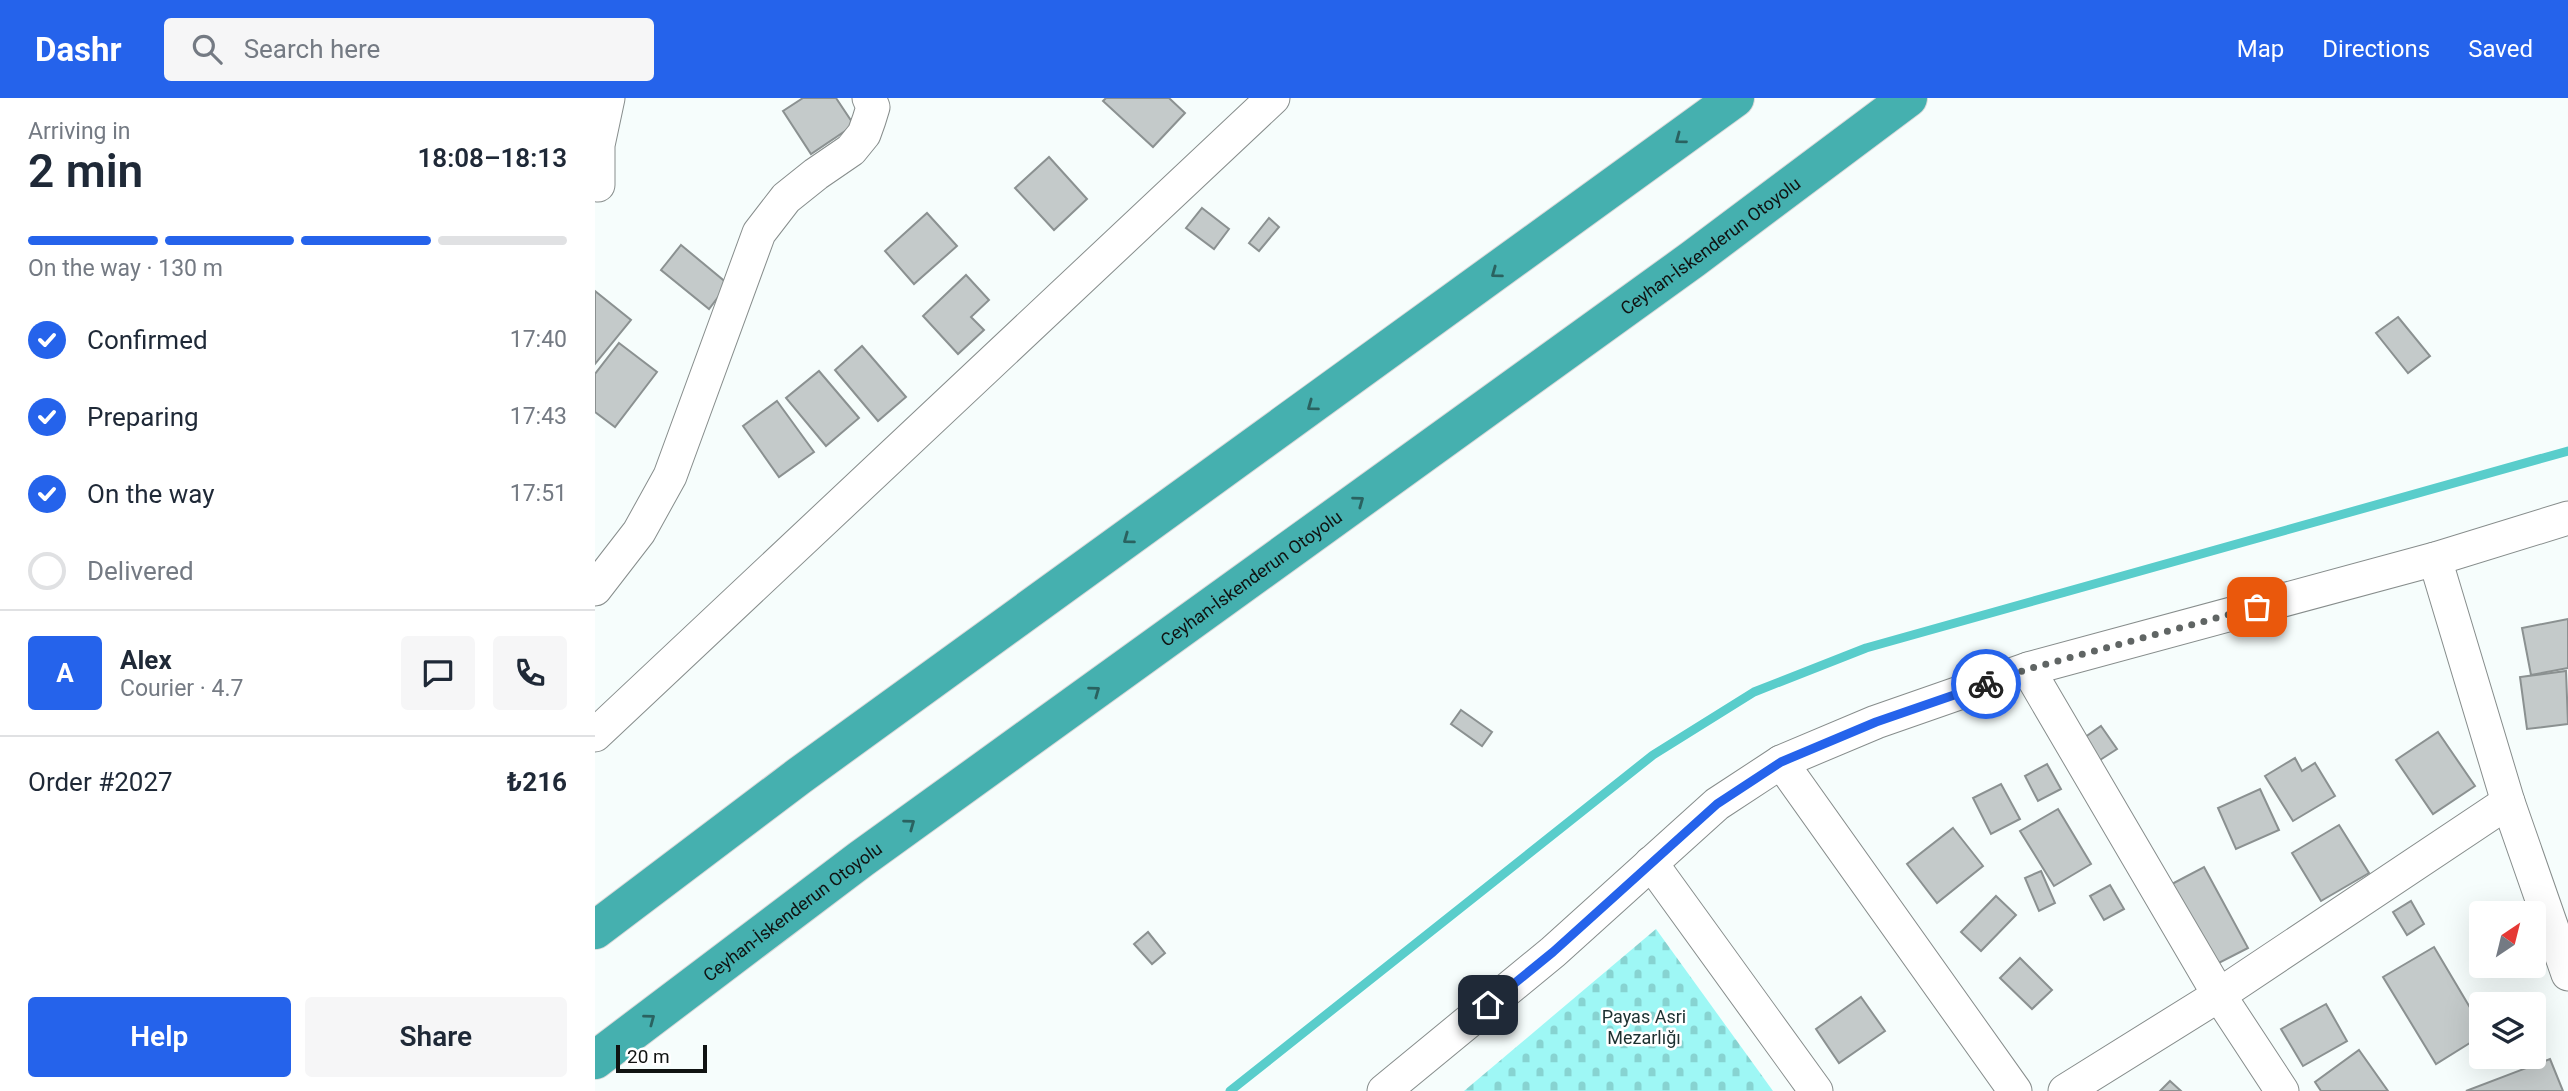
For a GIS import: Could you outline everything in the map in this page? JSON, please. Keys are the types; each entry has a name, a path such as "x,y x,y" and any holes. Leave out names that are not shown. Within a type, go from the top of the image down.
{"highway":[{"path":"595,930 799,776 1735,98"},
{"name":"Ceyhan-İskenderun Otoyolu","path":"595,1060 861,859 1693,259 1908,98"}],"street":[{"path":"598,185 598,145 608,98"},
{"path":"595,589 639,532 670,476 759,233 786,198 851,150 864,134 869,120 873,107 869,98"},
{"path":"595,734 629,705 838,504 1273,98"},
{"path":"1384,1091 1553,952 1717,804 1781,762 1876,722 2028,669 2435,559 2568,519"},
{"path":"2435,559 2508,802 2568,974"},
{"path":"2028,669 2219,995 2282,1091"},
{"path":"595,696 629,705"},
{"path":"1781,762 2015,1091"},
{"path":"2065,1091 2219,995 2508,802"},
{"path":"1651,863 1816,1091"}],"green space":[{"name":"Payas Asri Mezarlığı","path":"1656,929 1773,1091 1464,1091"}],"building":[{"path":"803,98 836,98 854,125 811,154 783,111"},
{"path":"1106,98 1169,98 1185,113 1153,147 1103,101"},
{"path":"1049,157 1087,199 1054,230 1015,188"},
{"path":"1202,208 1229,229 1214,249 1186,228"},
{"path":"927,213 957,246 914,284 885,251"},
{"path":"1269,218 1279,227 1259,251 1249,243"},
{"path":"681,245 728,284 709,309 661,270"},
{"path":"966,275 989,300 971,317 984,330 958,354 923,316"},
{"path":"595,291 631,320 595,364"},
{"path":"2398,317 2430,356 2408,373 2376,333"},
{"path":"619,343 657,372 615,427 595,412 595,374"},
{"path":"862,346 906,397 878,421 835,370"},
{"path":"819,371 859,418 826,446 786,398"},
{"path":"777,401 814,452 779,477 743,426"},
{"path":"2568,619 2568,668 2531,675 2522,628"},
{"path":"2566,671 2568,724 2527,729 2520,677"},
{"path":"1461,710 1492,732 1482,746 1451,724"},
{"path":"2101,726 2117,749 2097,762 2081,740"},
{"path":"2438,732 2475,786 2433,814 2396,760"},
{"path":"2295,758 2302,771 2315,763 2335,796 2293,821 2265,776"},
{"path":"2047,764 2061,789 2038,801 2025,776"},
{"path":"2001,784 2020,819 1991,834 1973,798"},
{"path":"2260,789 2279,830 2236,849 2218,808"},
{"path":"2058,809 2091,864 2054,886 2020,831"},
{"path":"2339,825 2369,873 2321,901 2292,853"},
{"path":"1953,828 1983,866 1937,903 1907,864"},
{"path":"2204,867 2248,948 2213,966 2170,885"},
{"path":"2041,871 2055,903 2039,911 2025,878"},
{"path":"2110,885 2124,909 2104,920 2090,896"},
{"path":"1996,896 2016,915 1981,951 1961,932"},
{"path":"2411,901 2424,924 2407,935 2393,912"},
{"path":"1148,932 1165,953 1152,964 1134,944"},
{"path":"2434,947 2469,1006 2469,1043 2436,1064 2383,977"},
{"path":"2020,958 2052,990 2032,1009 2000,978"},
{"path":"1861,997 1885,1031 1839,1063 1816,1029"},
{"path":"2326,1004 2347,1041 2303,1066 2281,1029"},
{"path":"2359,1050 2388,1091 2321,1091 2315,1082"},
{"path":"2550,1059 2563,1091 2466,1091 2524,1069 2546,1069 2546,1061"},
{"path":"2170,1081 2181,1091 2160,1091"}],"waterway":[{"path":"1230,1091 1653,755 1754,692 1866,648 2568,451"}],"way so far":[{"path":"1986,684 2028,669 2257,607"}],"route":[{"path":"1488,1005 1553,952 1717,804 1781,762 1876,722 1986,684"}]}
